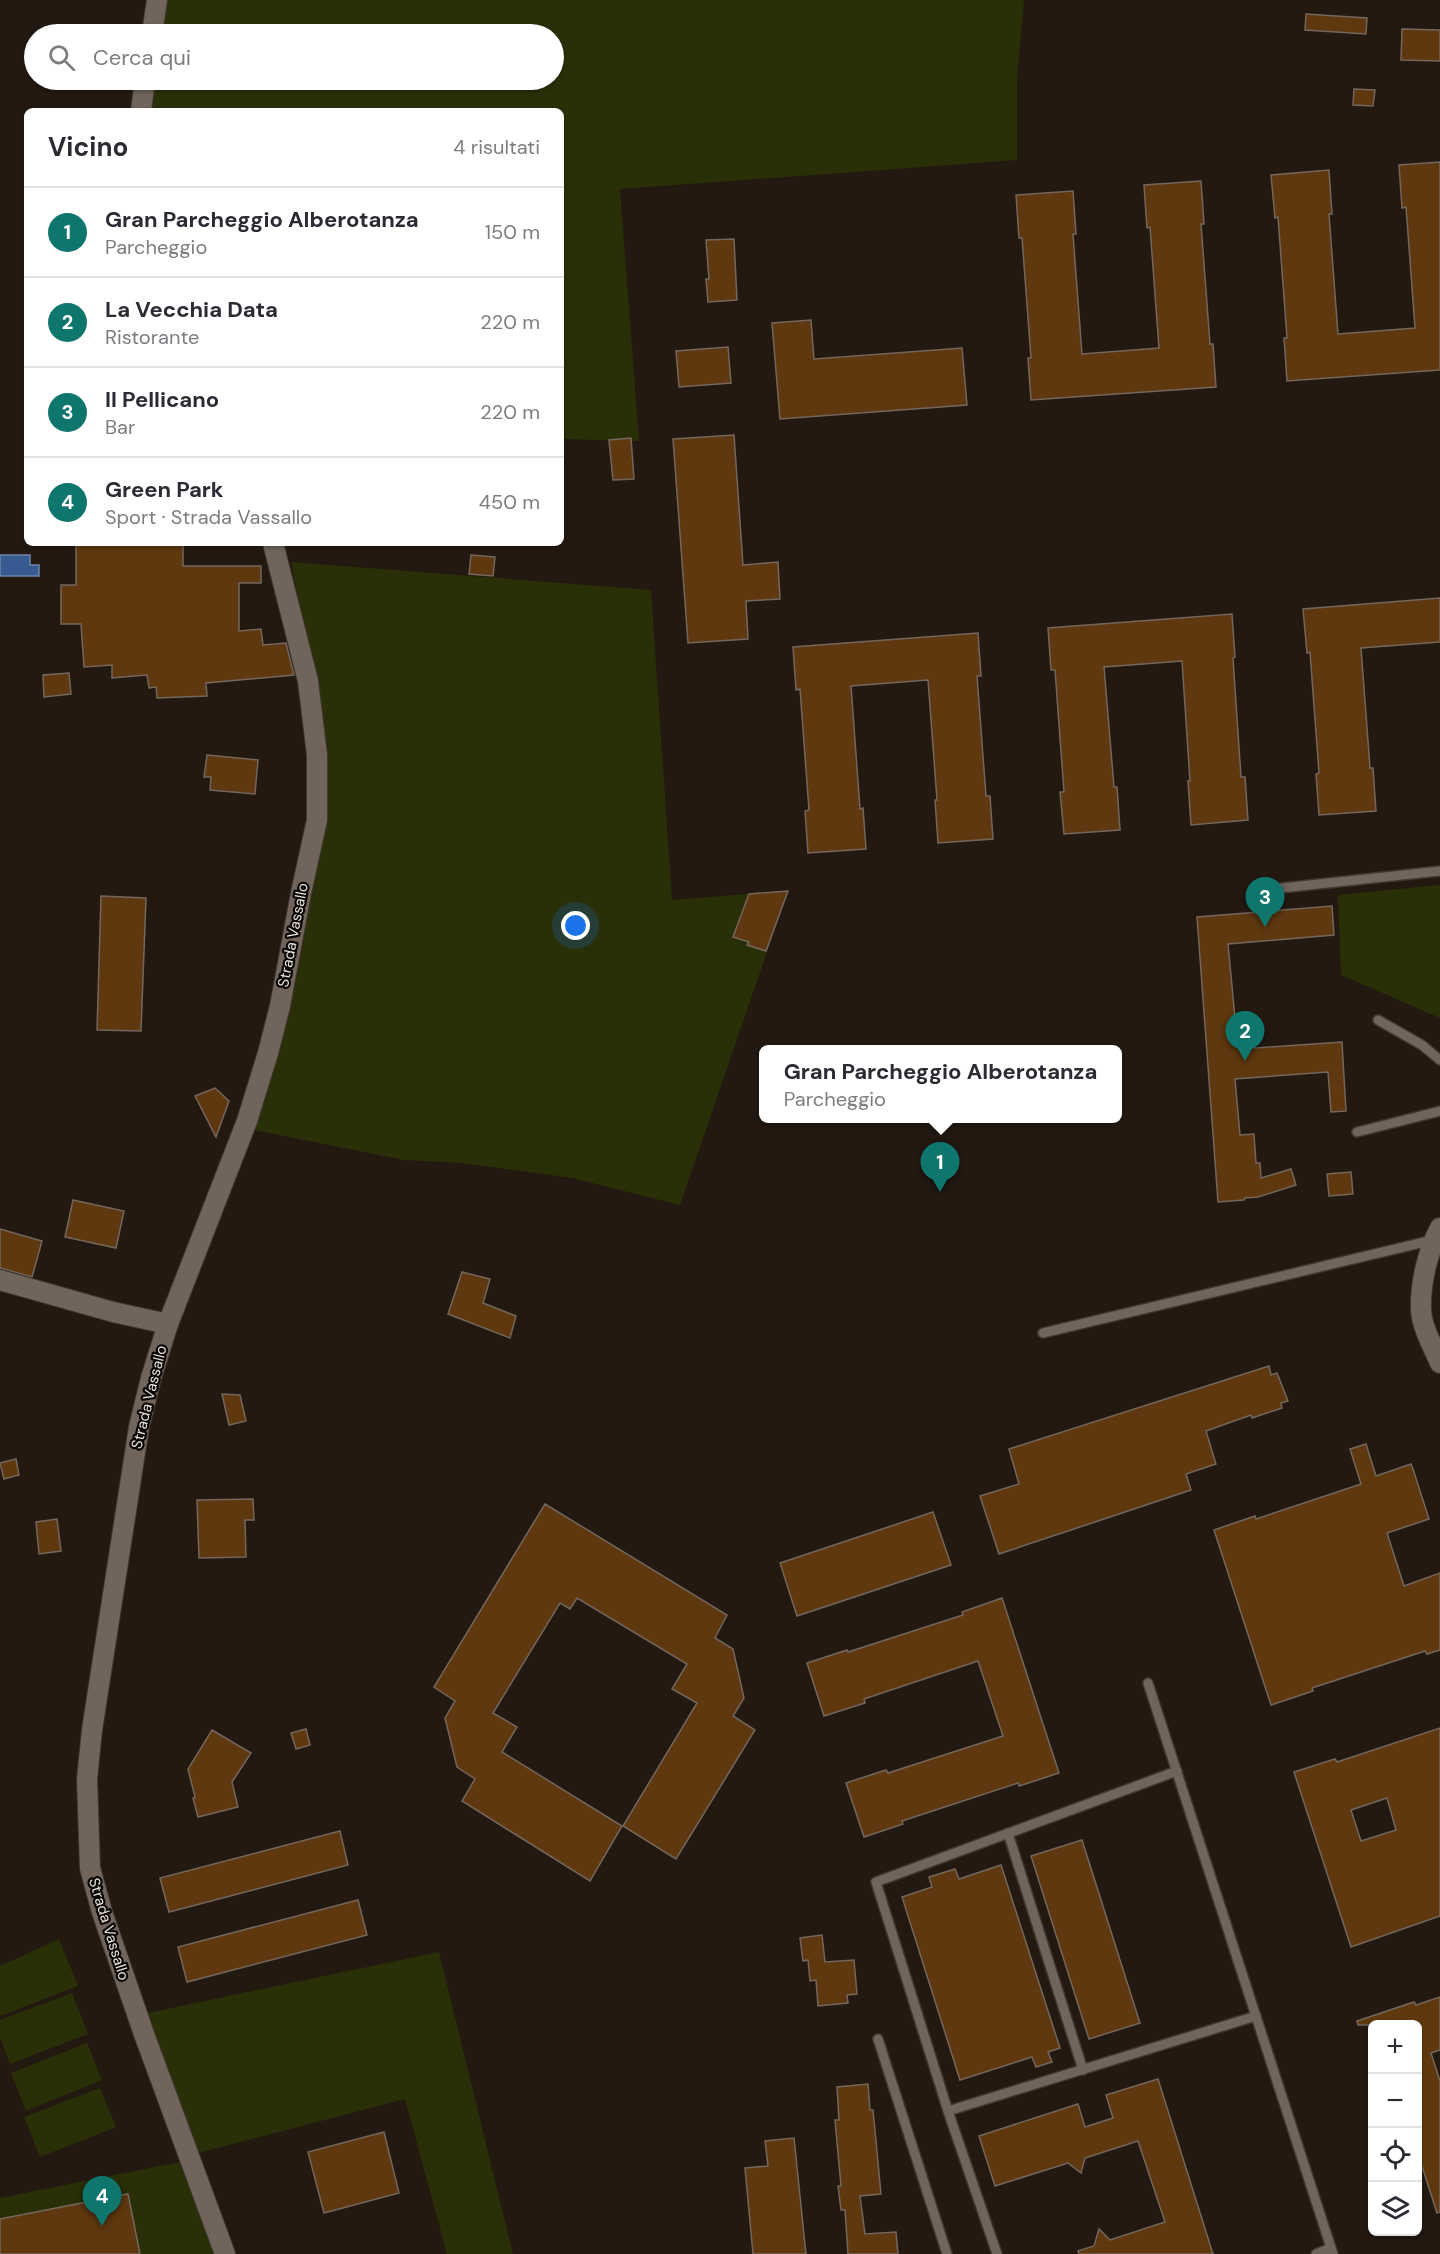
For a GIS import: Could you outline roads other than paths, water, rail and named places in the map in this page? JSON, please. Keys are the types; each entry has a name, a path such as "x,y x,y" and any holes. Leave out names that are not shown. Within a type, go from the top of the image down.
{"street":[{"path":"153,24 157,0"},
{"path":"141,108 144,90"},
{"name":"Strada Vassallo","path":"225,2254 187,2154 102,1912 90,1868 87,1779 92,1730 139,1427 168,1324 247,1121 268,1053 280,1006 317,820 317,755 308,681 274,546"},
{"path":"1437,1234 1426,1267 1421,1311 1440,1363"},
{"path":"0,1280 92,1307 168,1324"}],"lane":[{"path":"1272,889 1440,871"},
{"path":"1378,1020 1422,1045 1440,1060"},
{"path":"1357,1132 1440,1111"},
{"path":"1043,1333 1437,1234"},
{"path":"1148,1683 1332,2251 1316,2254"},
{"path":"997,2254 948,2111 876,1882 1177,1771"},
{"path":"1008,1833 1083,2070"},
{"path":"948,2111 1256,2016"},
{"path":"878,2039 947,2254"}],"water":[{"path":"0,555 30,555 30,565 39,565 39,576 0,576"}],"place":[{"name":"Il Pellicano","path":"1265,927"},
{"name":"La Vecchia Data","path":"1245,1061"},
{"name":"Gran Parcheggio Alberotanza","path":"940,1192"},
{"name":"Green Park","path":"102,2226"}]}
